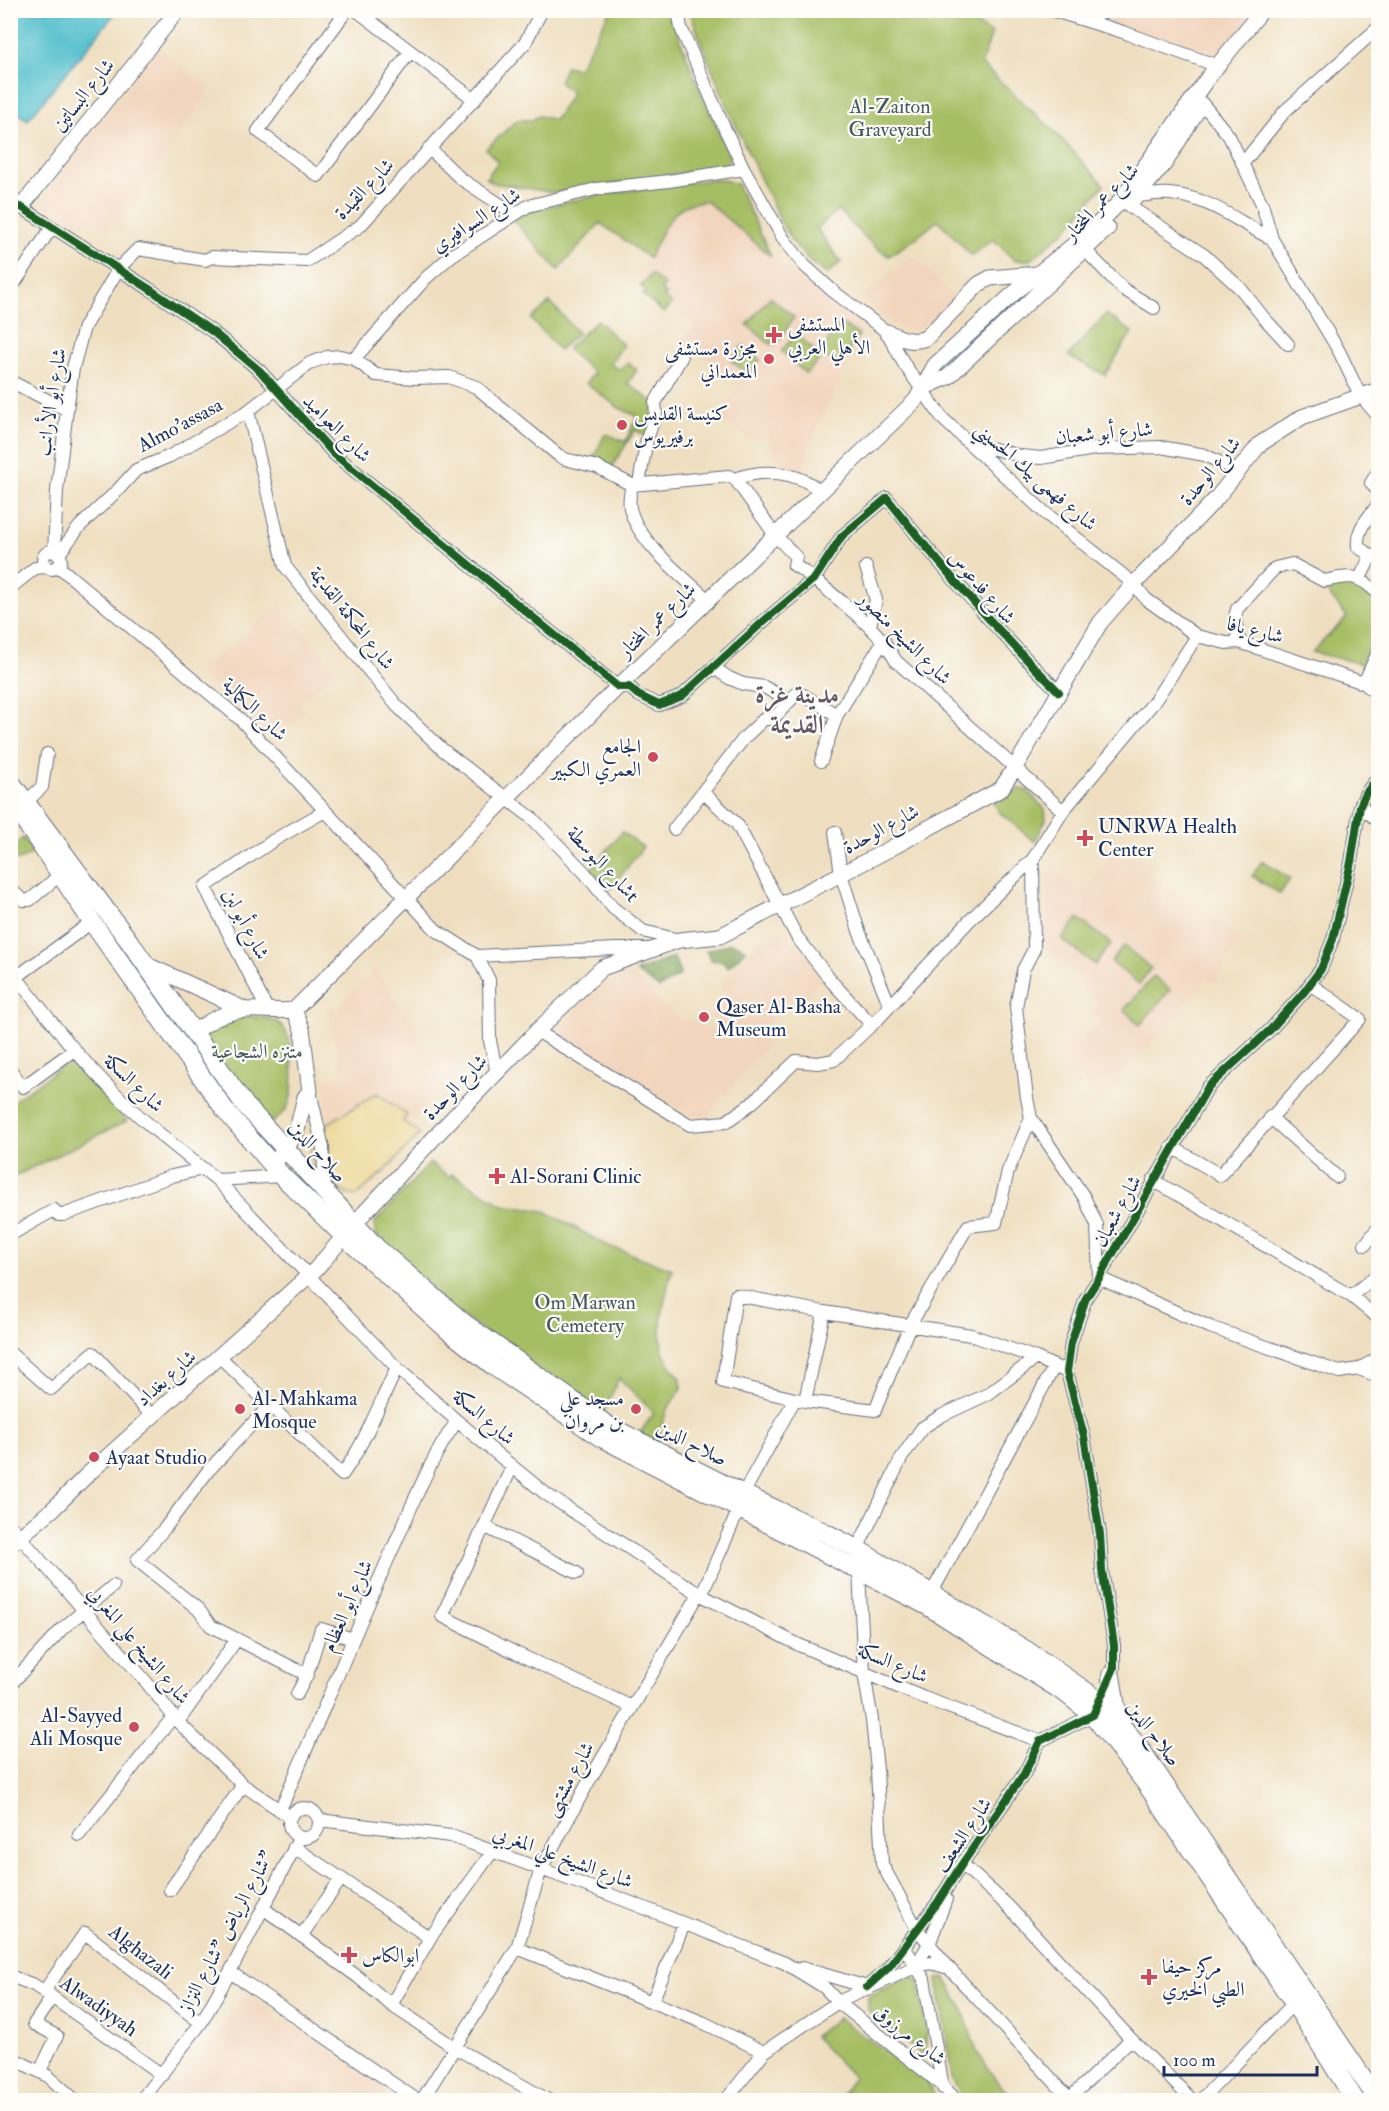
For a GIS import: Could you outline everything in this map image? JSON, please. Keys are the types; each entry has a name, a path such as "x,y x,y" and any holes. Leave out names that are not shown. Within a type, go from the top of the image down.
{"highway":[{"name":"صلاح الدين","path":"10,781 18,802 92,922 225,1110 278,1170 350,1232 450,1332 496,1368 600,1437 741,1502 822,1531 856,1549 1026,1650 1124,1728 1137,1744 1294,1994 1355,2100"},
{"name":"صلاح الدين","path":"18,802 145,964 245,1105 325,1193 350,1232"},
{"name":"صلاح الدين","path":"741,1502 859,1571 926,1605 1065,1693 1096,1708 1147,1785 1294,1994 1378,2100"},
{"path":"1111,1676 1116,1707 1124,1728"}],"main road":[{"name":"شارع البساتين","path":"16,203 178,10"},
{"name":"شارع عمر المختار","path":"294,1010 618,687 916,400 935,365 1119,204 1218,66 1262,10"},
{"name":"شارع عمر المختار","path":"923,388 948,377 1085,250 1133,201 1165,163 1224,71 1274,10"},
{"path":"887,332 910,341 926,338 980,284 990,278 1037,274"},
{"name":"شارع الوحدة","path":"350,1232 446,1125 602,968 679,940 720,936 1000,789 1100,623 1239,472 1260,444 1302,417 1378,390"},
{"path":"145,964 246,1010"},
{"path":"193,1033 221,1015 246,1010 294,1010 302,1029 310,1091 305,1097 296,1134 286,1149 278,1170"},
{"name":"شارع بغداد","path":"14,1536 53,1509 87,1475 316,1269 350,1232"}],"street":[{"path":"347,10 258,131 318,176 410,52"},
{"path":"356,10 475,100"},
{"name":"شارع القيدة","path":"118,268 138,249 205,260 212,257 307,261 360,226 525,43 542,10"},
{"path":"679,10 681,28 722,123 744,169 783,238 805,266 834,292 887,332"},
{"path":"1051,10 1123,32 1218,66"},
{"path":"1243,164 1285,111 1378,28"},
{"path":"1202,103 1229,136 1262,204 1272,239 1339,351 1360,395 1378,416"},
{"path":"429,148 462,179 515,214"},
{"name":"شارع السوافيري","path":"354,359 426,278 450,256 528,206 596,189 669,181 744,169"},
{"path":"1133,201 1170,194 1194,199 1216,207 1272,239"},
{"path":"1133,201 1204,255 1241,289 1288,344"},
{"name":"شارع العواميد","path":"16,203 118,268 213,333 260,371 334,454 618,687 629,687 638,695 659,705 682,696 815,578 842,536 886,498"},
{"path":"10,290 52,227"},
{"path":"1085,250 1124,289 1154,308"},
{"name":"شارع أبو الأرانب","path":"54,560 57,490 73,368 84,327 118,268"},
{"name":"شارع فهمى بيك الحسيني","path":"887,332 904,363 943,419 1044,512 1134,584"},
{"path":"276,389 310,363 327,357 340,356 354,359 376,375 415,378 449,377 476,387 558,455 597,467 635,484 729,476 735,479 775,535"},
{"path":"681,358 655,404 656,413 630,495 631,513 651,545 708,600"},
{"path":"10,381 67,410"},
{"name":"Almo'assasa","path":"54,560 80,526 136,470 170,456 248,411 276,389"},
{"name":"شارع المحكمة القديمة","path":"248,411 285,566 397,706 443,750 508,798"},
{"name":"شارع أبو شعبان","path":"969,443 1021,456 1041,458 1095,450 1161,447 1205,455 1239,472"},
{"path":"1378,472 1371,483 1378,491"},
{"path":"735,479 748,475 783,474 808,482 820,491"},
{"name":"شارع فدعوس","path":"886,498 926,548 1011,645 1059,692"},
{"path":"1360,578 1370,555 1358,547 1357,537 1360,528 1378,505"},
{"name":"شارع الشيخ منصور","path":"775,535 796,557 794,565 815,578 870,626 884,640 896,660 1063,811"},
{"path":"10,588 35,568 54,560"},
{"name":"شارع الكمالية","path":"54,560 241,720 436,930 477,956"},
{"path":"1239,642 1235,618 1237,609 1275,568 1292,564 1324,581 1346,576 1360,578 1378,593"},
{"path":"866,567 876,600 870,626"},
{"name":"شارع يافا","path":"1134,584 1146,599 1197,636 1226,643 1239,642 1364,683 1378,695"},
{"path":"537,1031 690,1125 726,1122 752,1103 796,1061 818,1063 834,1060 872,1025 969,921 1033,859 1063,811 1154,702 1197,636"},
{"path":"821,761 837,715 884,640"},
{"path":"1364,683 1378,652"},
{"path":"714,668 729,678 743,684 764,687 790,701"},
{"path":"674,829 744,738 764,719 773,719 796,694 803,695 837,715"},
{"path":"18,802 42,787 47,754"},
{"name":"شارع شعبان","path":"1096,1708 1114,1668 1114,1645 1102,1570 1100,1534 1084,1436 1067,1372 1071,1343 1086,1298 1208,1087 1270,1030 1321,969 1333,939 1351,861 1360,806 1378,777"},
{"path":"703,792 737,824 779,906 797,937 818,966 872,1025"},
{"name":"شارع البوسطةt","path":"508,798 532,818 585,873 613,908 643,931 679,940"},
{"path":"1360,806 1378,821"},
{"name":"شارع أبو لبن","path":"268,1011 205,887 274,840 325,811"},
{"path":"835,832 841,874 859,931 890,1006"},
{"path":"1033,859 1034,949 1023,970 1016,1008 1031,1118 1084,1197 1097,1225 1099,1278 1210,1327 1329,1369 1340,1372 1359,1370 1378,1376"},
{"path":"10,889 22,900 30,900 61,874"},
{"path":"13,977 92,922"},
{"path":"497,1074 490,1041 489,980 477,956 655,949"},
{"name":"شارع السكة","path":"13,977 74,1050 112,1090 186,1157 217,1179 398,1368 457,1422 546,1494 699,1594 799,1645 924,1698 1041,1741"},
{"path":"1172,1147 1220,1175 1360,1019 1310,984"},
{"path":"10,1069 23,1087 74,1050"},
{"path":"310,1091 323,1148 325,1193"},
{"path":"1270,1117 1337,1177"},
{"path":"1031,1118 1008,1171 996,1223 968,1226 910,1325 875,1410 800,1400 723,1382 736,1295 824,1312 910,1325 971,1335 1036,1358 1067,1372"},
{"path":"10,1235 54,1210 59,1215 63,1215 172,1176 203,1169"},
{"path":"217,1179 278,1170"},
{"path":"1153,1180 1351,1296 1378,1318"},
{"path":"1365,1245 1378,1228"},
{"path":"1351,1296 1378,1275"},
{"name":"شارع مشتهى","path":"422,2100 517,1948 541,1869 632,1707 704,1589 741,1502 800,1400 824,1312"},
{"path":"10,1353 51,1389 93,1353 153,1418"},
{"path":"220,1357 342,1476 357,1454 398,1368"},
{"path":"856,1549 902,1457 922,1428 941,1416 988,1394 1036,1358"},
{"path":"1359,1370 1378,1358"},
{"path":"931,1594 1054,1367"},
{"path":"269,1406 204,1476 165,1528 137,1560 198,1609 211,1626 307,1675"},
{"name":"شارع أبو العظام","path":"285,1813 353,1639 440,1445 457,1422"},
{"path":"512,1467 442,1616 632,1707"},
{"path":"484,1526 577,1573"},
{"name":"شارع الشيخ علي المغربي","path":"14,1536 84,1610 176,1720 243,1785 285,1813 305,1807 314,1812 319,1820 451,1836 785,1963 867,1987"},
{"path":"859,1571 864,1673 877,1770 882,1864 917,1929 930,1942 949,1968 1070,2100 1131,2039"},
{"path":"10,1685 63,1628 113,1586"},
{"path":"297,1694 307,1675 321,1629 353,1639"},
{"path":"79,1835 176,1720 237,1639"},
{"path":"1041,1741 1096,1708"},
{"name":"شارع الشعف","path":"905,1948 1024,1774 1041,1741"},
{"path":"170,1890 243,1785"},
{"path":"285,1813 297,1842 341,1879 430,1938"},
{"path":"297,1842 314,1834 319,1820"},
{"name":"شارع الرياض \"شارع النزاز\"","path":"141,2100 201,2023 297,1842"},
{"path":"391,2005 430,1938 492,1852"},
{"path":"962,1864 1008,1906 1131,2039 1192,2100"},
{"name":"شارع الشعف","path":"915,1967 930,1942 962,1864"},
{"path":"301,1936 341,1879"},
{"path":"263,1908 358,1977 391,2005 454,2047 548,2100"},
{"path":"652,2002 684,1924"},
{"name":"Alghazali","path":"52,1997 45,1990 86,1933 201,2023"},
{"path":"517,1948 702,2022 764,2052"},
{"path":"867,1987 905,1948 924,1979 945,2100"},
{"name":"شارع الشيخ علي المغربي","path":"785,1963 824,1987 838,2002"},
{"path":"726,2100 764,2052 838,2002 915,1967 930,1963 949,1968"},
{"path":"230,1972 417,2100"},
{"name":"Alwadiyyah","path":"10,1976 34,1985 162,2075"},
{"path":"1201,2100 1294,1994"},
{"path":"40,2071 57,2036 33,2024 52,1997"},
{"name":"شارع مرزوق","path":"838,2002 942,2085 956,2100"},
{"path":"10,2057 40,2071 75,2100"}],"shaded area":[{"path":"1065,11 1268,11 1232,56"},
{"path":"158,48 210,89 161,165 119,224 110,220 108,228 83,222 78,229 48,211 45,203 46,194"},
{"name":"المستشفى الأهلي العربي","path":"706,201 864,330 817,429 799,477 784,471 765,434 753,440 715,418 739,386 681,340 697,324 664,296 660,290 664,285 651,274 648,278 641,272 663,228 683,207"},
{"path":"913,256 955,297 928,323 918,329 906,330 894,326 862,296"},
{"path":"280,604 336,670 299,703 305,711 274,741 196,673"},
{"path":"1378,787 1378,818 1364,806"},
{"path":"1116,844 1154,867 1149,875 1243,939 1214,983 1207,979 1101,1100 1055,1052 1069,1036 1078,1044 1101,1021 1092,1013 1099,1005 1078,981 1081,977 1040,943 1047,918 1048,885 1044,877 1052,869 1085,893"},
{"path":"785,931 824,976 803,999 796,992 757,1033 768,1044 706,1118 692,1116 556,1034 584,1002 612,979 627,972 683,1022 692,1019 711,1031 718,1022 709,1015 727,993 719,986 761,939 767,943 779,932"},
{"path":"375,969 411,1022 426,1049 455,1048 459,1075 412,1117 376,1091 326,1123 327,1098 324,1081 342,1074 327,1009 332,1006 339,1012 343,1002"},
{"path":"250,1995 273,2012 275,2020 279,2023 286,2020 293,2024 403,2100 163,2100 160,2098 197,2066 196,2064 243,1996"}],"green space":[{"path":"610,11 669,11 697,83 729,154 729,161 725,166 556,193 494,183 486,178 498,162 486,149 517,120 532,120 539,116 555,120 572,93 559,82 566,66 578,69"},
{"name":"Al-Zaiton Graveyard","path":"690,11 953,11 992,33 981,64 1054,131 1104,185 1065,231 1030,260 1014,260 993,239 972,256 938,220 889,256 875,247 838,210 817,229 841,262 827,274 810,262 791,240 734,122"},
{"path":"707,180 724,180 737,184 771,256 706,201 681,208 669,220 649,258 600,223 558,270 513,220 527,211 598,195"},
{"path":"651,274 665,285 661,290 666,295 664,297 672,304 664,313 643,295 646,291 641,286"},
{"path":"770,297 794,317 777,343 770,344 747,325"},
{"path":"550,302 578,333 559,350 531,319"},
{"path":"1106,314 1132,332 1105,375 1068,356"},
{"path":"597,320 623,345 610,364 620,370 628,363 637,370 628,383 654,403 647,436 635,430 612,467 593,459 604,436 607,434 625,442 637,416 619,408 586,383 594,373 567,349"},
{"path":"840,323 859,335 839,365 820,353"},
{"path":"796,334 822,357 806,374 781,351"},
{"path":"743,345 760,360 747,374 731,360"},
{"path":"1350,582 1366,588 1378,601 1378,641 1366,665 1312,652 1347,617 1322,585"},
{"path":"1020,789 1026,790 1045,809 1046,819 1035,842 998,811 994,802"},
{"path":"622,832 643,847 609,891 591,869"},
{"path":"23,838 34,853 11,861 11,848"},
{"path":"1262,861 1290,879 1280,894 1252,876"},
{"path":"1078,918 1111,944 1095,965 1062,939"},
{"path":"730,943 746,950 728,967 724,962 711,960 706,951"},
{"path":"1124,946 1151,968 1139,984 1111,962"},
{"path":"674,957 680,975 659,988 636,972"},
{"path":"1154,976 1170,990 1140,1025 1124,1010"},
{"name":"متنزه الشجاعية","path":"247,1016 266,1018 279,1023 289,1042 293,1078 290,1100 287,1108 271,1124 201,1035 219,1021"},
{"path":"71,1060 127,1121 11,1178 11,1103"},
{"name":"Om Marwan Cemetery","path":"430,1163 449,1177 452,1174 503,1205 545,1211 606,1245 672,1269 662,1315 661,1340 663,1351 679,1376 682,1388 667,1409 657,1443 639,1434 654,1413 619,1378 603,1415 445,1304 375,1234 375,1222"},
{"path":"912,1976 919,1981 927,2030 925,2053 920,2054 868,2011 868,1996"},
{"path":"945,1978 962,2007 977,2052 999,2084 1016,2100 966,2100 959,2092 952,2077 937,1979"},
{"path":"838,2018 925,2079 937,2100 838,2100 854,2078 814,2036"}],"sand":[{"path":"377,1093 407,1115 403,1121 420,1134 385,1171 356,1196 334,1186 316,1166 311,1151 314,1132"}],"water":[{"path":"10,11 117,11 28,120 11,109"}],"cycle path":[{"path":"21,207 213,332 260,371 334,454 618,687 629,687 638,695 659,705 682,696 815,578 842,536 887,498 970,598 1059,692"},
{"path":"867,1987 888,1968 938,1902 1024,1774 1040,1741 1093,1715 1114,1668 1114,1645 1102,1570 1100,1534 1084,1436 1067,1372 1071,1343 1086,1298 1208,1087 1270,1030 1321,969 1333,939 1351,862 1360,806 1378,777"}],"place":[{"name":"المستشفى الأهلي العربي","path":"774,335"},
{"name":"مجزرة مستشفى المعمداني","path":"769,359"},
{"name":"كنيسة القديس برفيريوس","path":"622,425"},
{"name":"الجامع العمري الكبير","path":"653,757"},
{"name":"UNRWA Health Center","path":"1085,838"},
{"name":"Qaser Al-Basha Museum","path":"704,1017"},
{"name":"Al-Sorani Clinic","path":"497,1176"},
{"name":"Al-Mahkama Mosque","path":"240,1409"},
{"name":"مسجد علي بن مروان","path":"636,1409"},
{"name":"Ayaat Studio","path":"94,1457"},
{"name":"Al-Sayyed Ali Mosque","path":"134,1727"},
{"name":"ابوالكاس","path":"349,1955"},
{"name":"مركز حيفا الطبي الخيري","path":"1149,1977"}],"district":[{"name":"مدينة غزة القديمة","path":"797,710"}]}
